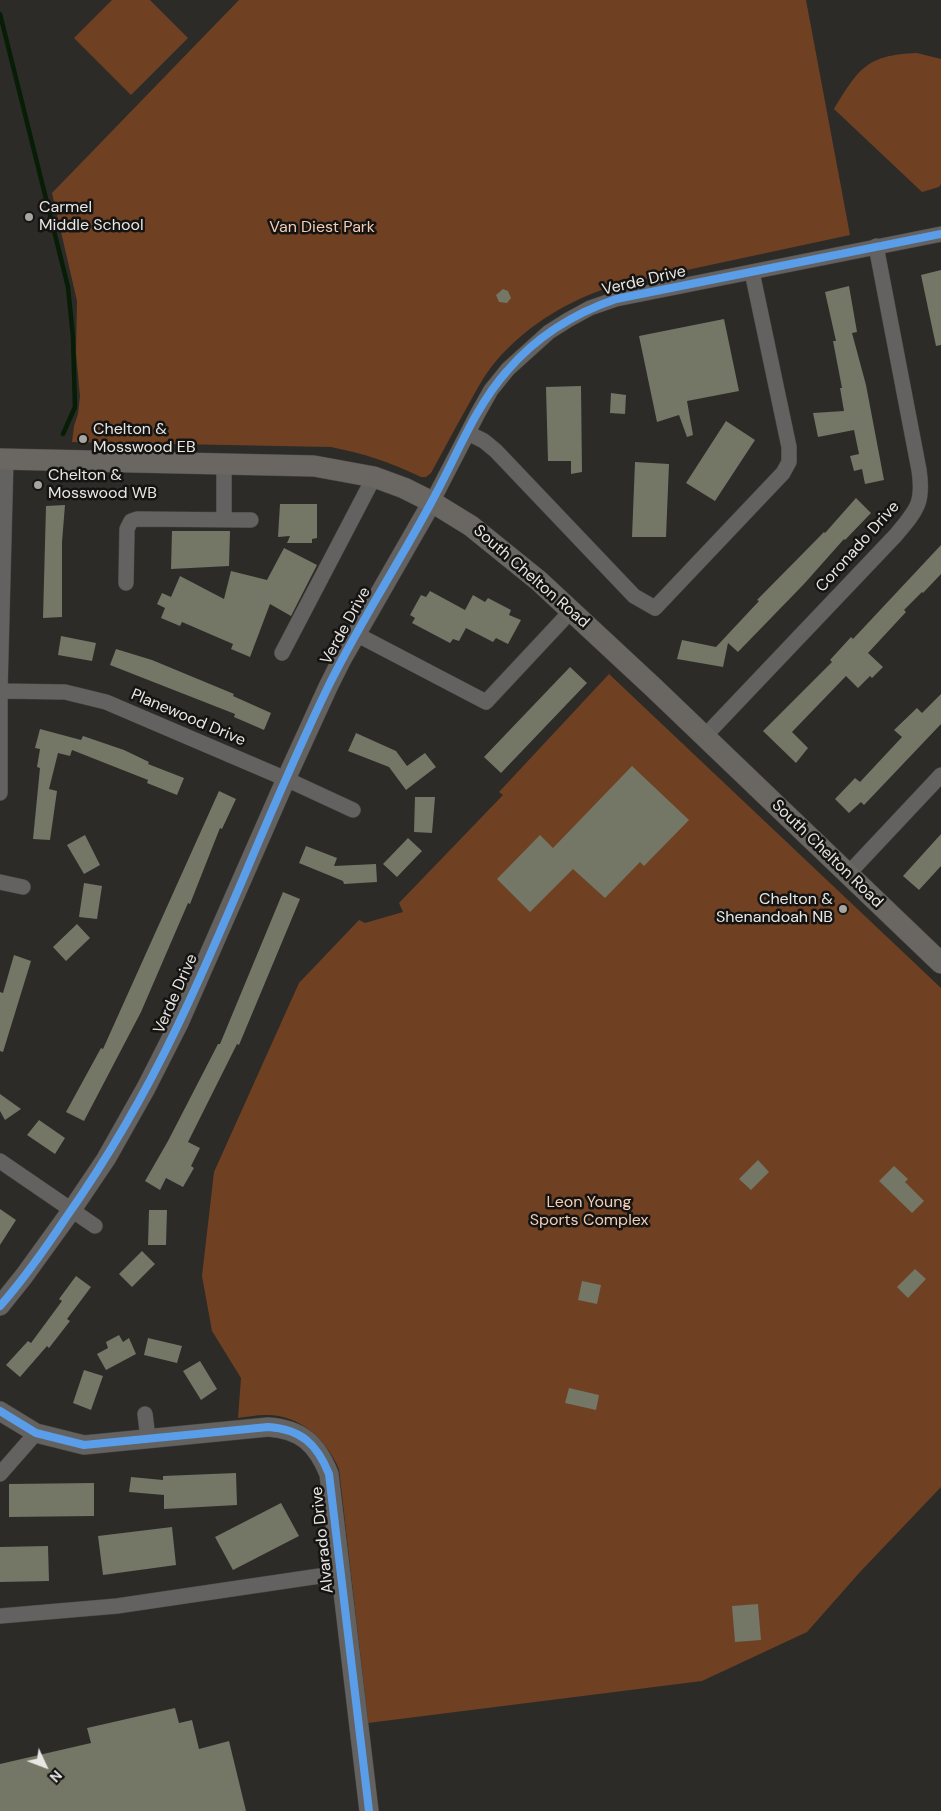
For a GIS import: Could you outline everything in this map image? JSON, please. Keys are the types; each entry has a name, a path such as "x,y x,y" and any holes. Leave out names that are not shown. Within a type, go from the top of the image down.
{"main road":[{"name":"South Chelton Road","path":"3,459 314,466 374,477 404,488 432,502 471,526 500,548 571,610 941,963"}],"street":[{"name":"Verde Drive","path":"0,1306 71,1211 110,1152 163,1055 328,688 356,634 432,502 491,390 508,369 542,338 568,320 590,308 616,299 941,234"},
{"name":"Coronado Drive","path":"704,737 896,536 919,503 922,488 876,246"},
{"path":"468,433 484,441 496,451 634,596 656,608 783,473 790,462 790,447 752,272"},
{"path":"0,793 3,459"},
{"path":"224,464 224,519"},
{"path":"282,654 374,477"},
{"path":"126,583 127,529 131,521 137,519 251,520"},
{"path":"356,634 486,702 571,610"},
{"name":"Planewood Drive","path":"0,691 65,692 106,702 286,779 353,810"},
{"path":"848,874 941,775"},
{"path":"0,882 23,887"},
{"path":"0,1161 95,1226"},
{"name":"Alvarado Drive","path":"0,1411 36,1433 84,1445 268,1427 280,1427 300,1435 310,1442 329,1474 368,1811"},
{"path":"145,1414 148,1438"},
{"path":"0,1474 36,1433"},
{"path":"0,1616 116,1606 340,1572"}],"green space":[{"path":"112,0 150,0 188,38 131,95 74,38"},
{"name":"Van Diest Park","path":"239,0 806,0 850,235 617,285 566,305 522,335 496,361 480,384 431,473 426,477 421,477 377,459 331,447 72,442 80,396 76,353 77,301 52,193"},
{"path":"917,53 941,59 941,184 939,187 922,192 834,109 850,83 866,66 886,57"},
{"name":"Leon Young Sports Complex","path":"609,674 941,988 941,1487 860,1572 807,1632 702,1681 368,1723 339,1469 319,1438 300,1424 277,1416 262,1415 238,1418 241,1378 212,1331 202,1276 214,1172 299,983 359,920 365,923 403,912 399,903 503,795 499,792"}],"building":[{"path":"941,270 941,345 936,346 921,275"},
{"path":"849,286 857,332 852,333 866,385 884,480 865,484 862,469 854,471 850,456 859,454 854,430 818,437 813,413 844,411 840,388 842,388 833,341 836,341 825,292"},
{"path":"503,289 508,291 511,298 507,303 499,302 496,295"},
{"path":"724,319 739,391 687,401 693,435 687,437 679,415 657,422 639,336"},
{"path":"581,386 582,472 571,474 571,461 548,461 546,387"},
{"path":"611,393 626,395 625,414 610,413"},
{"path":"726,421 755,440 715,501 686,483"},
{"path":"635,462 669,464 666,537 632,537"},
{"path":"856,498 871,513 844,539 804,584 738,652 728,643 723,667 677,659 682,640 716,647 759,601 757,600 825,533"},
{"path":"280,504 317,504 317,538 312,539 312,543 287,543 290,536 278,537"},
{"path":"65,505 62,542 62,617 43,618 46,506"},
{"path":"172,531 230,531 229,566 171,569"},
{"path":"941,545 941,574 904,610 906,612 868,653 883,667 858,688 846,676 792,732 808,748 796,763 763,731 832,662 830,660 851,637 853,639"},
{"path":"284,548 317,565 291,616 270,604 250,657 231,649 233,644 182,622 180,626 161,618 165,608 157,604 162,593 171,597 180,576 224,599 231,571 267,580"},
{"path":"430,591 465,610 473,595 485,602 488,598 511,610 509,615 521,620 508,644 496,638 493,642 466,628 459,641 453,639 450,643 412,623 415,618 410,615 421,595 426,597"},
{"path":"61,636 96,643 92,661 58,655"},
{"path":"116,649 152,660 234,694 233,696 271,713 264,730 234,717 235,714 110,665"},
{"path":"570,667 587,683 501,773 484,757"},
{"path":"941,694 941,724 864,805 861,802 849,813 835,799 855,778 860,782 902,737 894,730 917,708 922,713"},
{"path":"40,729 81,740 83,736 124,750 149,762 148,764 184,778 177,795 147,783 148,780 72,750 70,756 58,753 49,789 57,791 50,840 33,839 40,768 37,767 40,749 35,748"},
{"path":"356,733 396,751 407,766 425,753 436,767 406,790 389,767 348,751"},
{"path":"632,766 689,820 644,866 640,862 605,898 573,869 530,912 497,879 540,835 553,848"},
{"path":"219,791 236,799 222,829 220,828 190,904 188,903 141,1012 84,1121 66,1112 101,1048 103,1049"},
{"path":"415,797 435,797 432,833 414,832"},
{"path":"941,834 941,866 919,890 903,876"},
{"path":"85,835 100,865 84,874 67,845"},
{"path":"408,838 422,851 397,877 383,864"},
{"path":"306,846 337,858 334,866 376,864 377,882 344,884 343,881 299,863"},
{"path":"84,883 102,886 97,919 79,917"},
{"path":"283,892 300,899 239,1045 237,1044 188,1142 200,1148 191,1166 194,1168 183,1187 166,1178 160,1190 145,1181 218,1044 220,1044"},
{"path":"77,924 90,938 66,961 53,947"},
{"path":"14,955 31,961 3,1052 0,1051 0,992 3,993"},
{"path":"0,1094 21,1109 5,1120 0,1111"},
{"path":"39,1120 65,1138 55,1154 27,1135"},
{"path":"758,1160 769,1172 751,1190 739,1179"},
{"path":"894,1166 908,1179 905,1182 924,1201 912,1213 879,1181"},
{"path":"0,1209 16,1220 0,1245"},
{"path":"149,1210 167,1210 166,1245 148,1245"},
{"path":"142,1251 155,1264 132,1287 119,1274"},
{"path":"915,1269 926,1279 908,1298 897,1287"},
{"path":"76,1276 91,1287 67,1319 70,1321 49,1348 47,1346 20,1377 6,1365 28,1341 31,1343 62,1301 59,1299"},
{"path":"582,1281 601,1285 597,1304 578,1300"},
{"path":"119,1335 123,1342 129,1338 136,1354 106,1370 97,1354 108,1348 106,1342"},
{"path":"148,1338 182,1346 177,1363 144,1355"},
{"path":"200,1361 217,1389 201,1400 183,1371"},
{"path":"84,1370 103,1376 91,1410 73,1403"},
{"path":"569,1388 599,1395 596,1410 565,1403"},
{"path":"236,1473 237,1505 164,1509 164,1495 129,1492 131,1477 163,1480 163,1476"},
{"path":"94,1483 94,1516 9,1517 9,1484"},
{"path":"281,1503 299,1536 233,1570 215,1537"},
{"path":"172,1527 176,1565 103,1575 98,1536"},
{"path":"48,1546 49,1581 0,1582 0,1547"},
{"path":"758,1604 761,1640 735,1642 732,1606"},
{"path":"175,1708 179,1723 192,1720 199,1749 229,1741 246,1811 0,1811 0,1764 91,1743 87,1728"}],"waterway":[{"path":"0,14 68,287 73,337 75,407 63,434"}],"cycle path":[{"path":"0,1306 34,1264 81,1196 139,1101 197,985 329,685 432,501 475,417 495,385 507,371 530,347 543,337 586,311 616,299 941,234"},
{"path":"0,1411 36,1433 84,1445 268,1427 290,1431 299,1435 313,1446 329,1474 369,1811"}],"place":[{"name":"Carmel Middle School","path":"29,217"},
{"name":"Chelton & Mosswood EB","path":"83,439"},
{"name":"Chelton & Mosswood WB","path":"38,485"},
{"name":"Chelton & Shenandoah NB","path":"843,909"}]}
